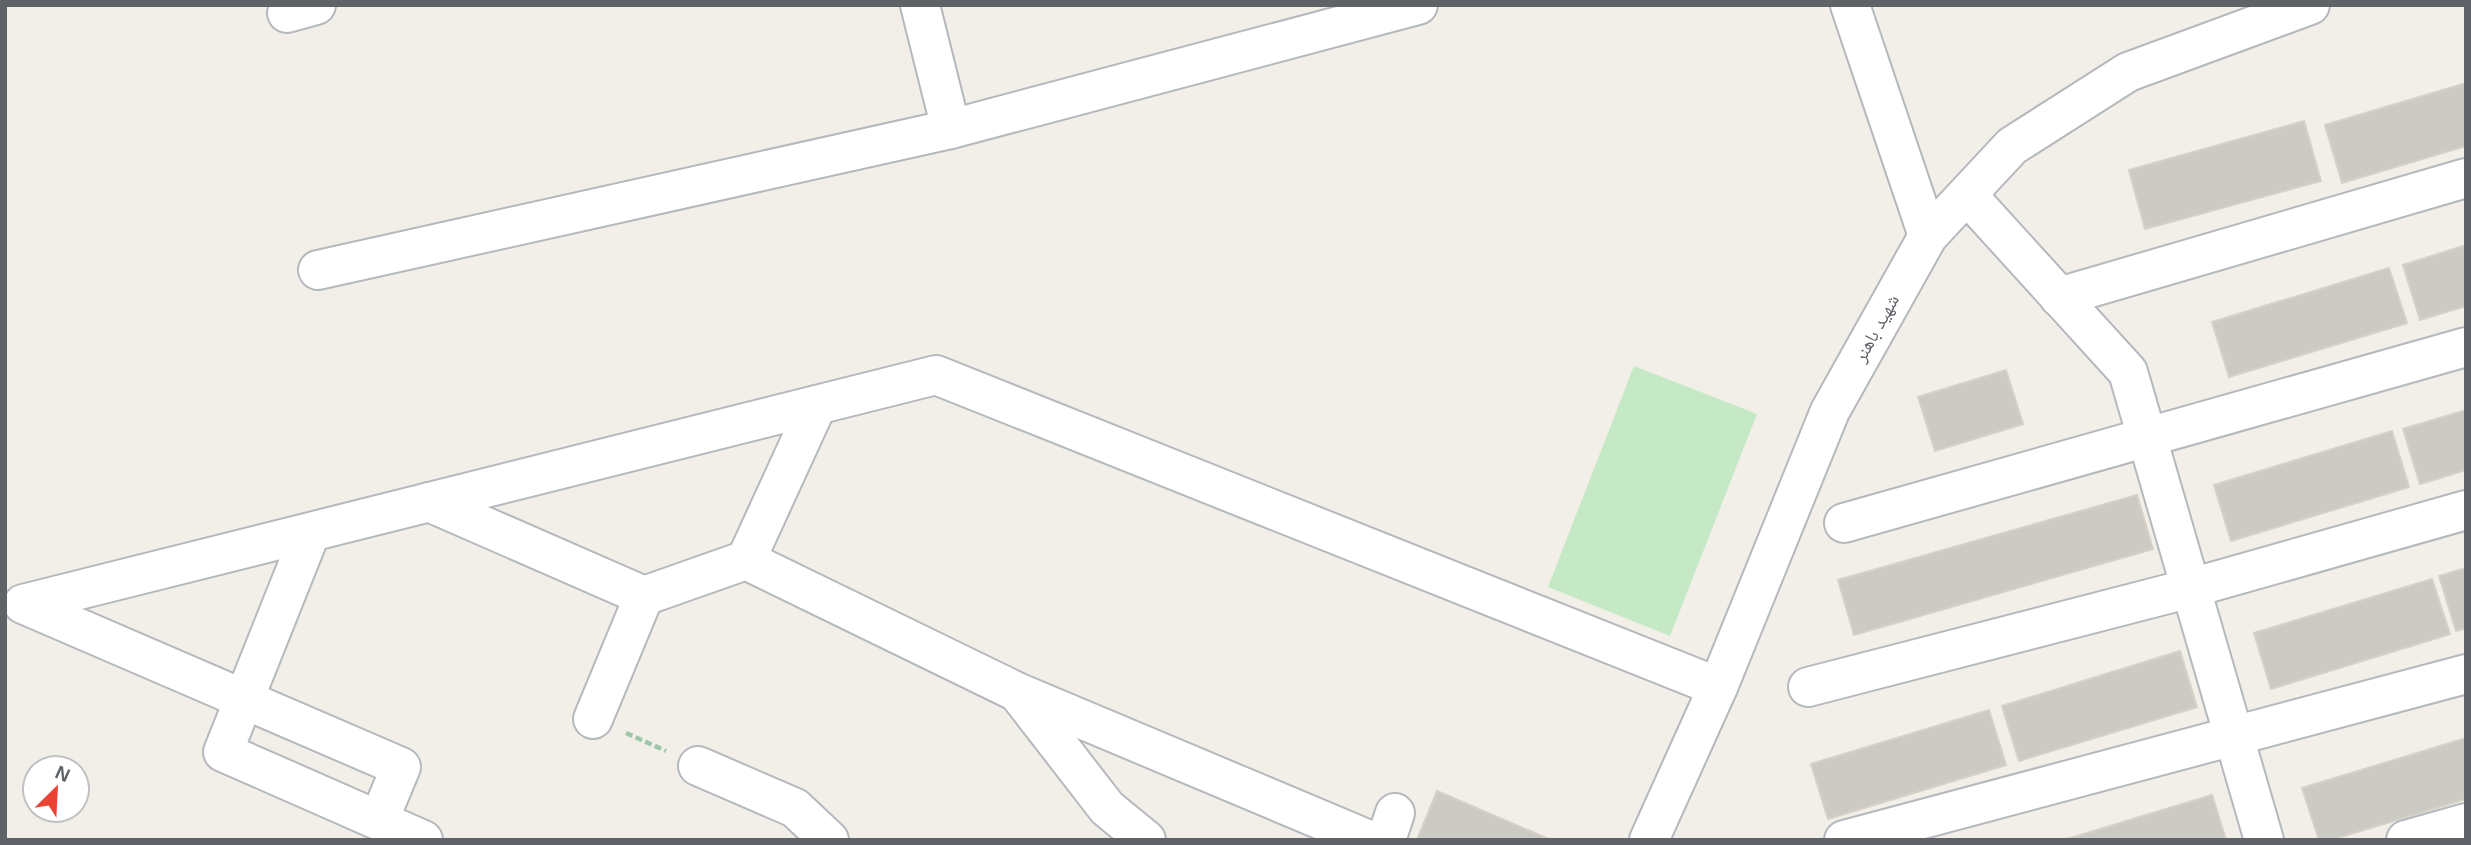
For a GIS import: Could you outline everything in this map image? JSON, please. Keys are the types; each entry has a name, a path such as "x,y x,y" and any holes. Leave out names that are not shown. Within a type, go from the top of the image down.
{"street":[{"path":"920,5 951,130"},
{"path":"318,270 951,130 1418,5"},
{"path":"1850,5 1928,236"},
{"name":"شهید باهنر","path":"1649,840 1718,687 1830,411 1928,236 2012,146 2128,72 2310,5"},
{"path":"2059,297 2466,178"},
{"path":"1968,196 2128,372 2264,840"},
{"path":"1844,523 2466,346"},
{"path":"379,820 401,766 23,604 936,375 1718,687"},
{"path":"746,560 817,405"},
{"path":"429,502 644,596 746,560 1017,692 1369,840"},
{"path":"1808,687 2191,588 2466,510"},
{"path":"310,534 223,752 424,840"},
{"path":"593,719 644,596"},
{"path":"1844,840 2466,674"},
{"path":"1017,692 1107,808 1146,840"},
{"path":"698,766 795,808 829,840"},
{"path":"2406,840 2466,823"}],"path":[{"path":"593,719 698,766"}],"green space":[{"path":"1634,366 1757,414 1670,636 1548,587"}],"building":[{"path":"2466,83 2466,146 2342,183 2325,125"},
{"path":"2304,121 2321,181 2145,229 2129,170"},
{"path":"2466,245 2466,306 2420,320 2403,265"},
{"path":"2389,268 2407,323 2229,377 2212,322"},
{"path":"2006,370 2023,424 1935,451 1918,397"},
{"path":"2466,410 2466,470 2420,484 2403,429"},
{"path":"2392,431 2409,487 2231,541 2214,485"},
{"path":"2137,495 2153,549 1854,635 1838,580"},
{"path":"2466,568 2466,628 2456,631 2439,576"},
{"path":"2432,579 2450,634 2271,689 2254,633"},
{"path":"2180,651 2197,707 2019,761 2002,706"},
{"path":"1989,710 2006,765 1828,819 1811,764"},
{"path":"2466,738 2466,799 2331,840 2319,840 2302,788"},
{"path":"1437,791 1551,840 1417,840"},
{"path":"2212,795 2226,840 2064,840"}]}
